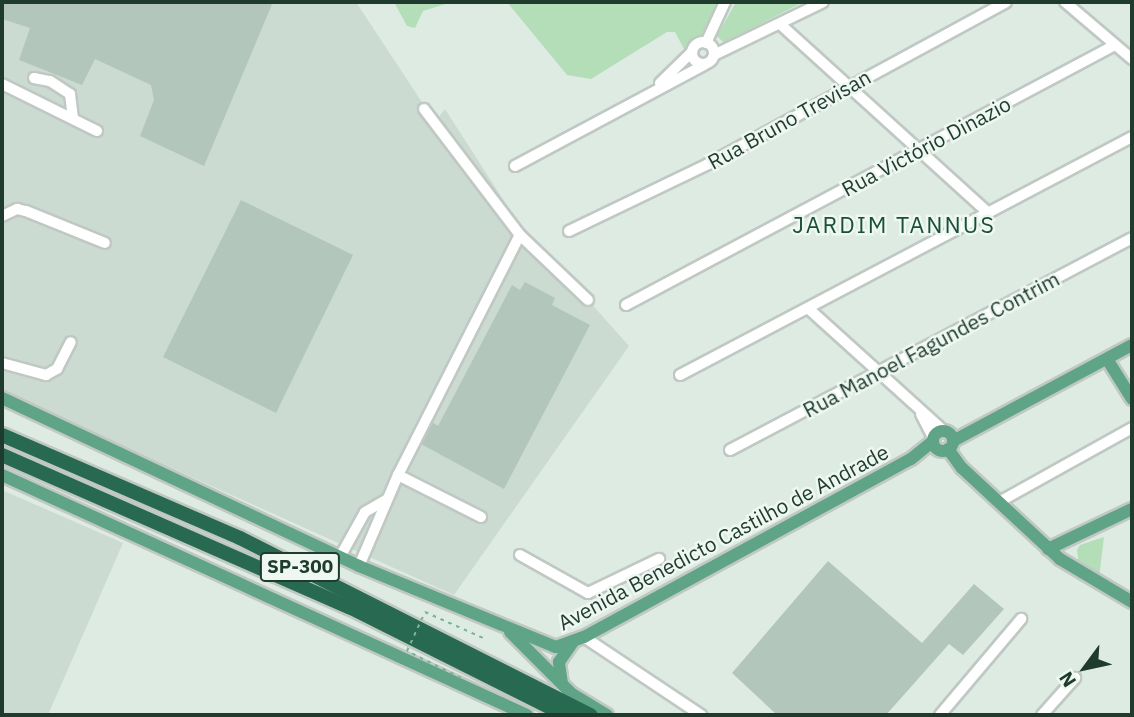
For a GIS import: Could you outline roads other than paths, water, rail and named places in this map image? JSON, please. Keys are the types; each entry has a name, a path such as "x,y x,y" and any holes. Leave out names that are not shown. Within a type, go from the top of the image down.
{"highway":[{"name":"SP-300","path":"2,435 240,538 591,715"},
{"name":"SP-300","path":"2,455 349,607 565,715"}],"main road":[{"path":"1132,345 970,429 943,440 999,502 1048,549 1080,573 1132,602"},
{"path":"1107,359 1132,399"},
{"name":"Avenida Benedicto Castilho de Andrade","path":"2,398 359,566 550,646 578,640 943,440"},
{"path":"2,475 527,715"},
{"path":"1048,549 1077,538 1132,509"},
{"path":"1077,538 1072,559 1080,573"},
{"path":"506,628 562,684 607,715"},
{"path":"562,684 559,663 578,640"}],"street":[{"path":"706,43 726,2"},
{"path":"515,166 652,90 704,65 715,55 823,2"},
{"name":"Rua Bruno Trevisan","path":"569,231 708,164 1006,2"},
{"path":"1065,2 1132,60"},
{"path":"780,24 987,212"},
{"path":"652,90 692,52 695,45 706,43"},
{"path":"706,43 715,55"},
{"name":"Rua Victório Dinazio","path":"626,304 1115,46"},
{"path":"692,52 696,63 704,65"},
{"path":"34,78 50,81 70,94 73,117"},
{"path":"2,84 97,131"},
{"path":"424,109 520,234 588,300"},
{"path":"680,375 810,310 987,212 1132,137"},
{"path":"2,216 17,209 26,211 104,243"},
{"path":"359,566 398,475 520,234"},
{"name":"Rua Manoel Fagundes Contrim","path":"730,450 1132,238"},
{"path":"810,310 920,410 943,440"},
{"path":"2,363 46,374 57,369 71,342"},
{"path":"999,502 1132,428"},
{"path":"398,475 481,517"},
{"path":"340,557 366,512 386,500"},
{"path":"520,555 588,593 659,559"},
{"path":"940,715 1021,619"},
{"path":"578,640 701,715"},
{"path":"1042,715 1075,678"}],"district":[{"name":"JARDIM TANNUS","path":"894,224"}]}
